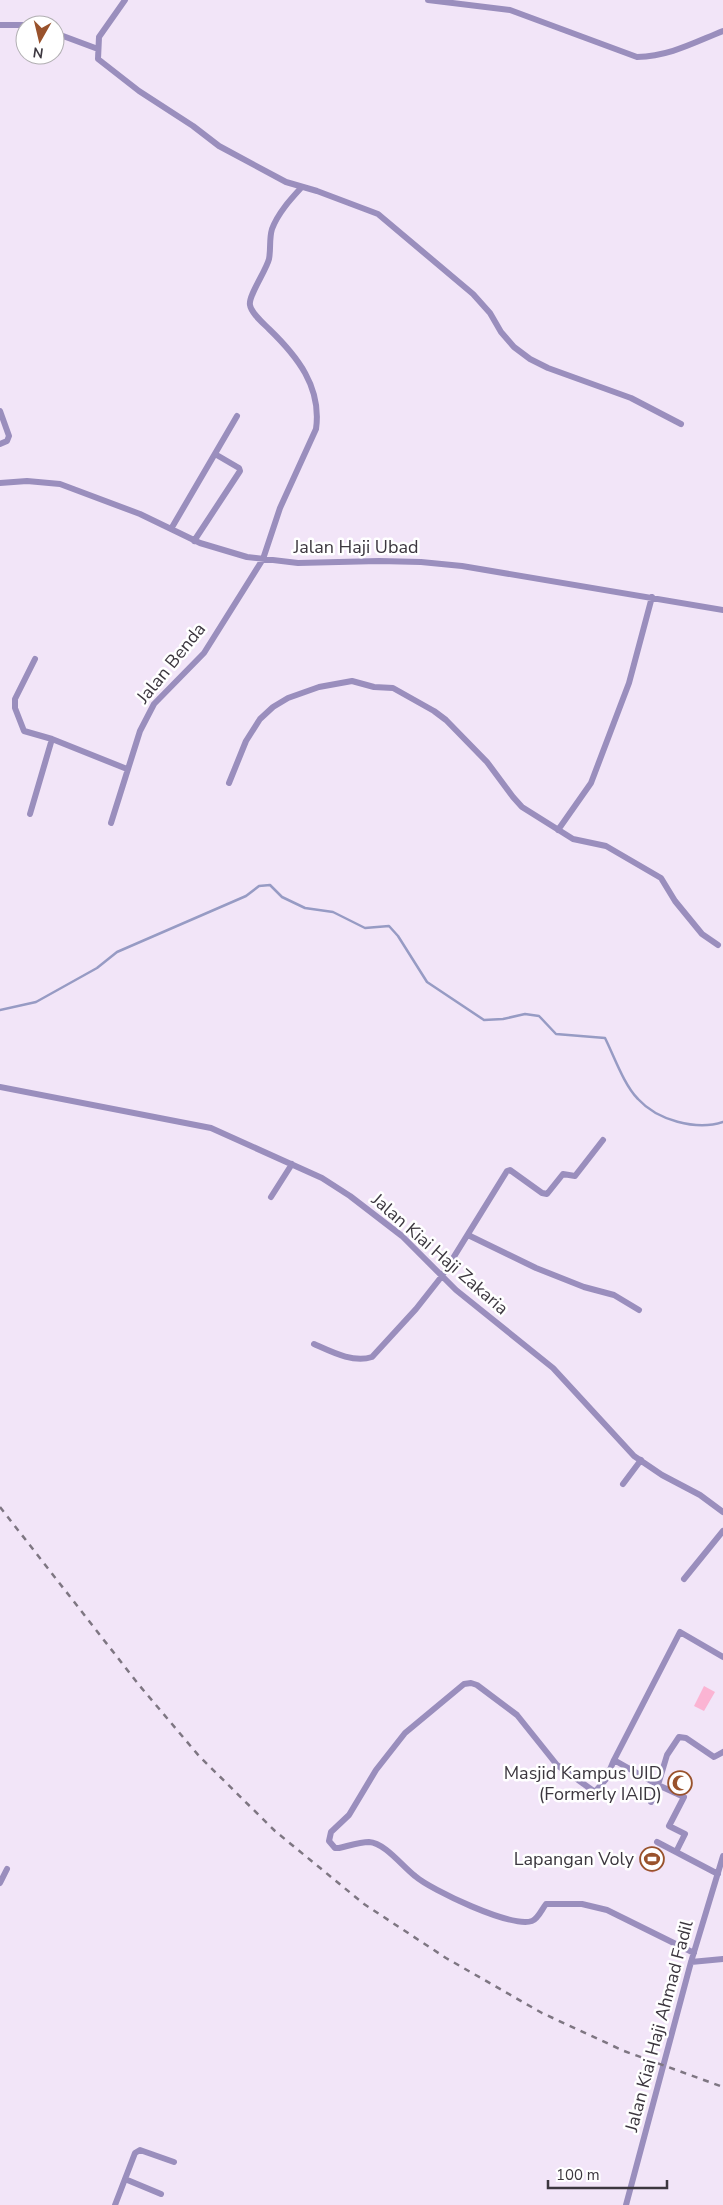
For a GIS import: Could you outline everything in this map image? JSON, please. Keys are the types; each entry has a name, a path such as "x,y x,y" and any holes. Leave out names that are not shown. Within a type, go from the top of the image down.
{"street":[{"path":"125,0 99,37 98,59 139,91 193,126 219,146 286,182 301,188 317,191 378,214 473,294 514,347 530,358 548,368 631,398 681,424"},
{"path":"428,0 510,10 637,57 658,56 674,52 723,30"},
{"path":"0,25 15,25"},
{"path":"65,37 98,49"},
{"name":"Jalan Benda","path":"111,823 140,731 154,704 204,653 262,559 280,508 310,444 317,421 308,377 293,352 263,323 250,306 252,294 262,278 269,258 272,229 284,207 301,188"},
{"path":"0,411 8,436 7,440 0,444"},
{"path":"171,530 237,416"},
{"path":"194,541 240,471 239,468 215,454"},
{"name":"Jalan Haji Ubad","path":"0,483 26,481 60,484 140,514 194,541 247,557 298,563 378,561 437,564 551,580 723,610"},
{"path":"558,830 591,783 629,683 652,597"},
{"path":"35,659 15,699 14,705 24,730 127,769"},
{"path":"229,783 246,741 260,719 273,707 288,698 319,687 352,680 374,687 393,688 434,711 458,731 487,762 517,802 573,839 606,846 661,878 675,901 702,934 718,945"},
{"path":"30,814 52,739"},
{"name":"Jalan Kiai Haji Zakaria","path":"0,1087 211,1128 322,1178 350,1196 402,1236 442,1276 489,1318 553,1368 641,1460 662,1475 700,1495 723,1512"},
{"path":"314,1344 334,1353 362,1360 372,1357 416,1309 442,1276 506,1171 510,1170 546,1194 563,1174 576,1176 603,1140"},
{"path":"271,1197 292,1164"},
{"path":"468,1235 536,1268 584,1287 614,1295 639,1310"},
{"path":"623,1484 641,1460"},
{"path":"684,1579 723,1531"},
{"path":"694,1953 607,1910 582,1904 546,1904 537,1918 531,1922 512,1920 476,1909 417,1878 396,1860 388,1850 370,1842 335,1848 328,1841 331,1832 349,1815 376,1770 404,1734 464,1684 477,1685 510,1708 557,1765 595,1792 606,1779 680,1632 723,1657"},
{"path":"651,1802 667,1755 679,1737 686,1738 712,1756 723,1752"},
{"path":"614,1760 658,1785 684,1797 669,1826 686,1834 676,1852"},
{"path":"657,1842 718,1874"},
{"name":"Jalan Kiai Haji Ahmad Fadil","path":"626,2205 691,1962 723,1856"},
{"path":"0,1883 7,1869"},
{"path":"691,1962 723,1959"},
{"path":"115,2205 135,2153 140,2150 174,2162"},
{"path":"125,2179 161,2194"}],"shaded area":[{"path":"704,1686 715,1692 704,1711 694,1706"},
{"name":"Lapangan Voly","path":"651,1846 662,1851 653,1873 643,1868"}],"waterway":[{"path":"0,1010 36,1002 97,968 117,952 246,896 259,886 270,885 282,897 305,908 333,912 365,928 389,926 398,936 427,982 484,1020 503,1019 525,1014 539,1016 556,1034 605,1038 633,1093 656,1113 666,1118 689,1124 701,1125 723,1122"}],"railway":[{"path":"0,1507 139,1685 199,1756 275,1831 364,1904 446,1958 542,2013 624,2051 723,2087"}],"place":[{"name":"Masjid Kampus UID (Formerly IAID)","path":"680,1783"},
{"name":"Lapangan Voly","path":"652,1859"}]}
